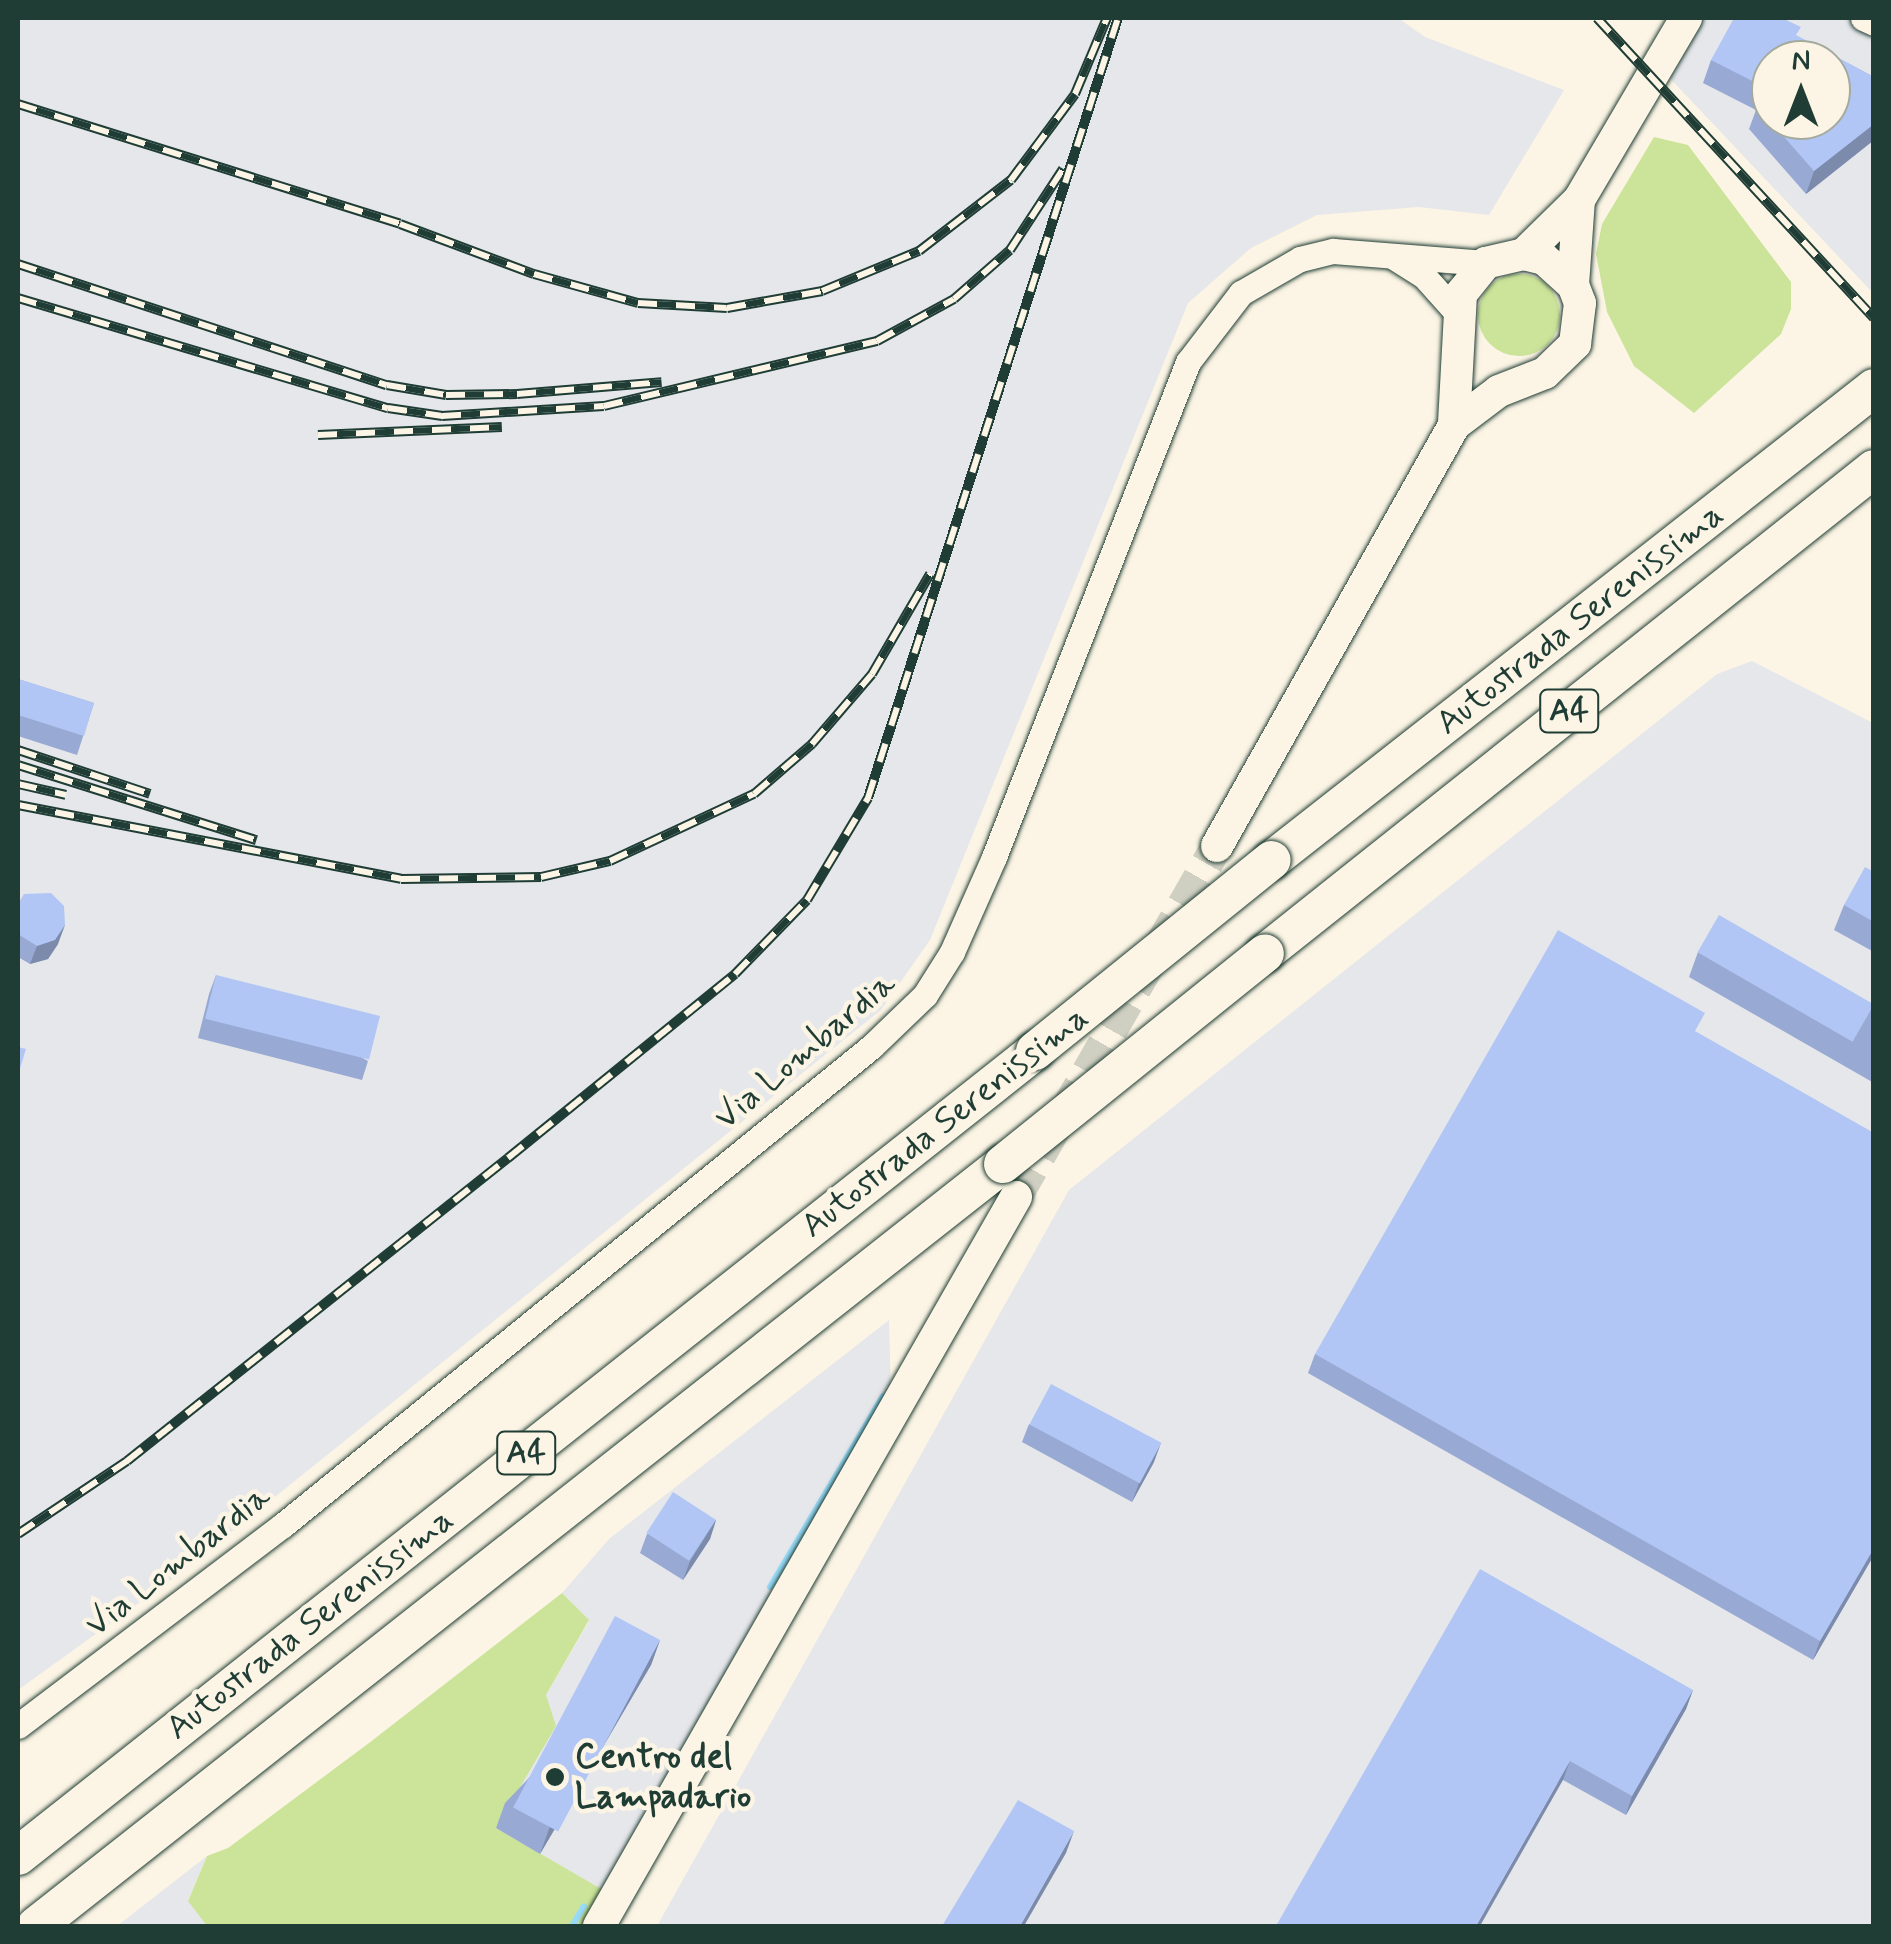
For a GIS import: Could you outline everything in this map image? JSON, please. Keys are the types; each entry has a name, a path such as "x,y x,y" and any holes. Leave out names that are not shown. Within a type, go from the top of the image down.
{"highway":[{"name":"Autostrada Serenissima","path":"18,1856 1272,860 1874,388"},
{"name":"Autostrada Serenissima","path":"36,1926 1009,1181 1265,954 1874,469"}],"main road":[{"path":"1454,425 1458,323 1471,277 1486,264 1524,254 1579,200 1686,18"},
{"path":"1217,846 1454,425 1524,378 1553,368 1575,344 1581,324 1573,285 1579,200"},
{"path":"1524,254 1560,270 1573,285"},
{"path":"1458,323 1484,368 1524,378"},
{"path":"599,1926 1009,1181"}],"street":[{"path":"1863,18 1874,23"},
{"name":"Via Lombardia","path":"18,1726 283,1524 871,1046 925,995 952,952 994,857 1188,362 1218,316 1270,273 1300,258 1367,251 1486,264"},
{"name":"Via Lombardia","path":"1367,251 1412,266 1458,323"}],"shaded area":[{"path":"18,18 1398,18 1425,37 1564,90 1489,215 1419,207 1317,215 1251,248 1188,303 930,940 881,1010 179,1574 18,1690"},
{"path":"1696,18 1847,18 1873,33 1872,292 1665,73"},
{"path":"1752,661 1873,723 1873,1926 657,1926 1069,1190 1717,674"},
{"path":"889,1320 891,1398 610,1895 496,1828 550,1719 546,1695 589,1621 562,1593 609,1539"},
{"path":"207,1856 188,1900 207,1926 117,1926"}],"green space":[{"path":"1654,137 1688,145 1791,282 1791,309 1781,334 1694,413 1634,366 1607,312 1596,254 1602,224"},
{"path":"1519,274 1548,286 1560,315 1548,344 1519,356 1490,344 1478,315 1490,286"},
{"path":"562,1593 589,1620 546,1695 556,1726 496,1828 603,1890 581,1926 207,1926 188,1901 207,1856 228,1848"}],"building":[{"path":"1734,18 1782,18 1801,27 1796,35 1805,40 1751,40 1751,80 1711,60"},
{"path":"1851,65 1874,77 1874,124 1814,171 1787,140 1851,140"},
{"path":"18,679 94,703 84,736 18,715"},
{"path":"1865,867 1874,872 1874,922 1844,905"},
{"path":"51,893 64,906 65,925 55,940 37,946 18,934 18,904 24,894"},
{"path":"1719,915 1874,1004 1853,1042 1698,952"},
{"path":"1558,930 1705,1013 1695,1031 1874,1133 1874,1548 1820,1641 1315,1354"},
{"path":"216,975 380,1016 369,1060 205,1019"},
{"path":"18,1047 26,1049 18,1075"},
{"path":"1051,1384 1161,1443 1140,1483 1029,1425"},
{"path":"673,1492 716,1520 689,1561 646,1533"},
{"path":"1480,1569 1693,1690 1632,1796 1570,1761 1476,1926 1276,1926"},
{"name":"Centro del Lampadario","path":"615,1616 660,1640 558,1832 513,1808"},
{"path":"1018,1800 1074,1831 1020,1926 942,1926"}],"waterway":[{"path":"770,1587 883,1396"},
{"path":"572,1926 584,1906"}],"tunnel":[{"path":"1016,1197 1217,846"}],"railway":[{"path":"18,104 400,224 534,274 638,303 727,308 822,291 919,251 1011,180 1075,94 1107,18"},
{"path":"18,1534 127,1461 508,1158 735,974 807,900 868,798 1118,18"},
{"path":"1597,18 1874,318"},
{"path":"18,298 388,408 442,416 604,406 877,341 954,299 1010,250 1063,169"},
{"path":"18,264 387,385 446,395 517,394 662,382"},
{"path":"318,435 502,427"},
{"path":"18,805 401,879 541,877 610,861 754,794 812,744 872,674 930,574"},
{"path":"18,750 150,794"},
{"path":"18,765 256,840"},
{"path":"18,784 66,795"}],"place":[{"name":"Centro del Lampadario","path":"555,1777"}]}
